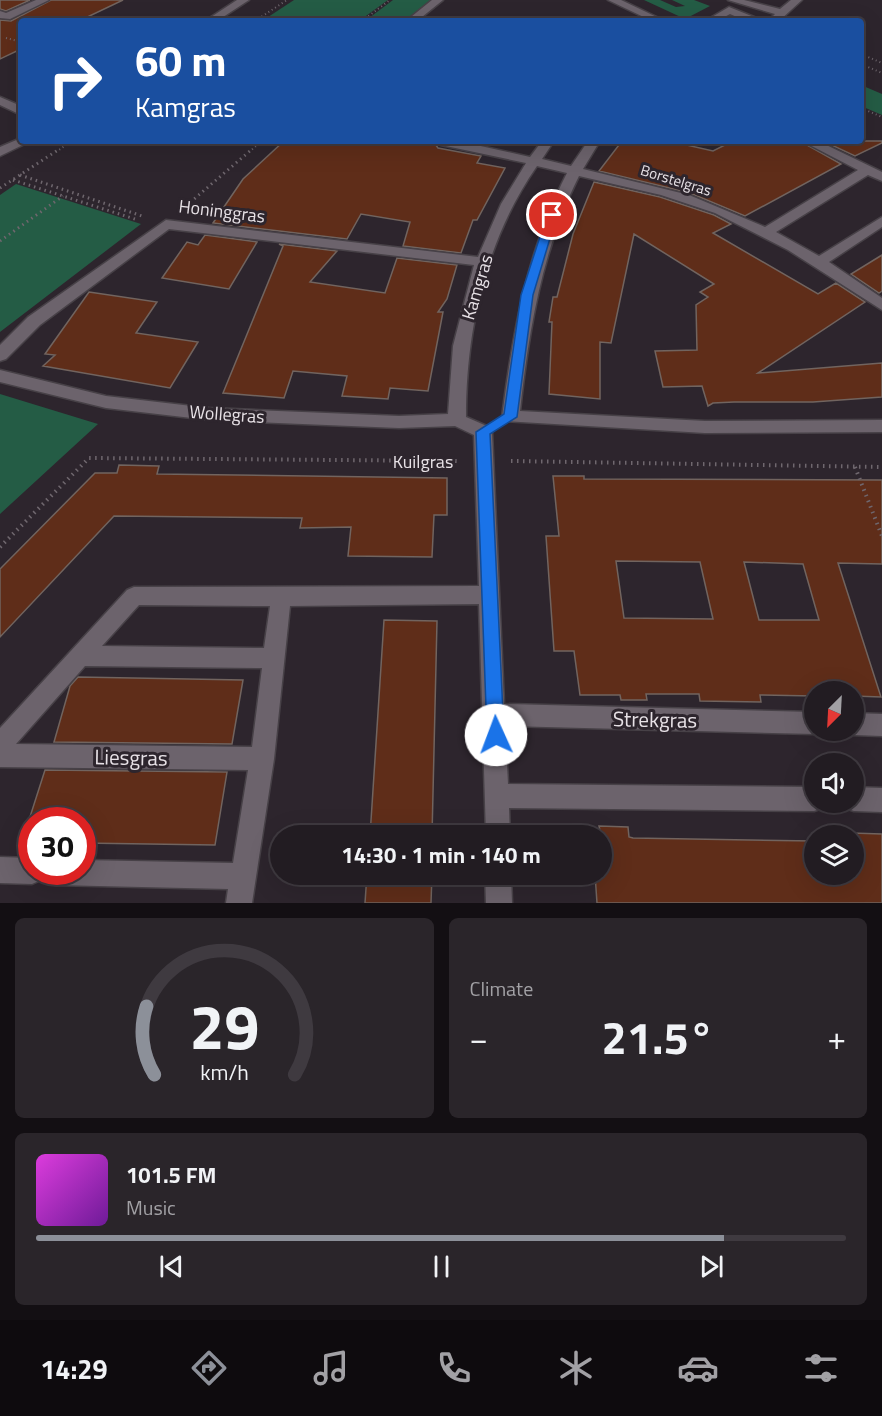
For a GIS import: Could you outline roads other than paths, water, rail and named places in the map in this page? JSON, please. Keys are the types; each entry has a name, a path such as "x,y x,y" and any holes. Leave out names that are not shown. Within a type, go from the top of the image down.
{"street":[{"path":"2,17 44,0"},
{"path":"215,18 244,0"},
{"path":"415,18 438,0"},
{"path":"613,0 653,18"},
{"path":"733,0 782,13"},
{"path":"776,18 797,0"},
{"path":"715,18 729,10 748,18"},
{"path":"2,17 18,22"},
{"path":"0,100 18,109"},
{"path":"0,152 18,144"},
{"name":"Borstelgras","path":"455,144 670,194 736,217 819,262 882,305"},
{"name":"Kamgras","path":"457,420 456,384 462,336 483,262 502,212 546,144"},
{"path":"511,417 527,295 552,215 573,170 592,144"},
{"path":"814,144 882,177"},
{"path":"765,233 867,170"},
{"path":"819,262 882,221"},
{"name":"Honinggras","path":"0,355 34,321 165,224 483,262"},
{"name":"Wollegras","path":"0,376 106,402 209,414 399,423 457,420"},
{"path":"483,432 511,417 705,427 882,426"},
{"path":"457,420 483,432"},
{"path":"483,432 498,825"},
{"path":"0,745 134,596 491,595"},
{"path":"239,903 262,759 281,597"},
{"path":"80,656 273,658"},
{"name":"Strekgras","path":"495,715 804,723"},
{"path":"864,724 882,725"},
{"name":"Liesgras","path":"0,755 262,759"},
{"path":"498,796 804,799"},
{"path":"864,799 882,800"},
{"path":"0,870 18,871"},
{"path":"96,873 243,876"},
{"path":"498,885 499,903"}]}
